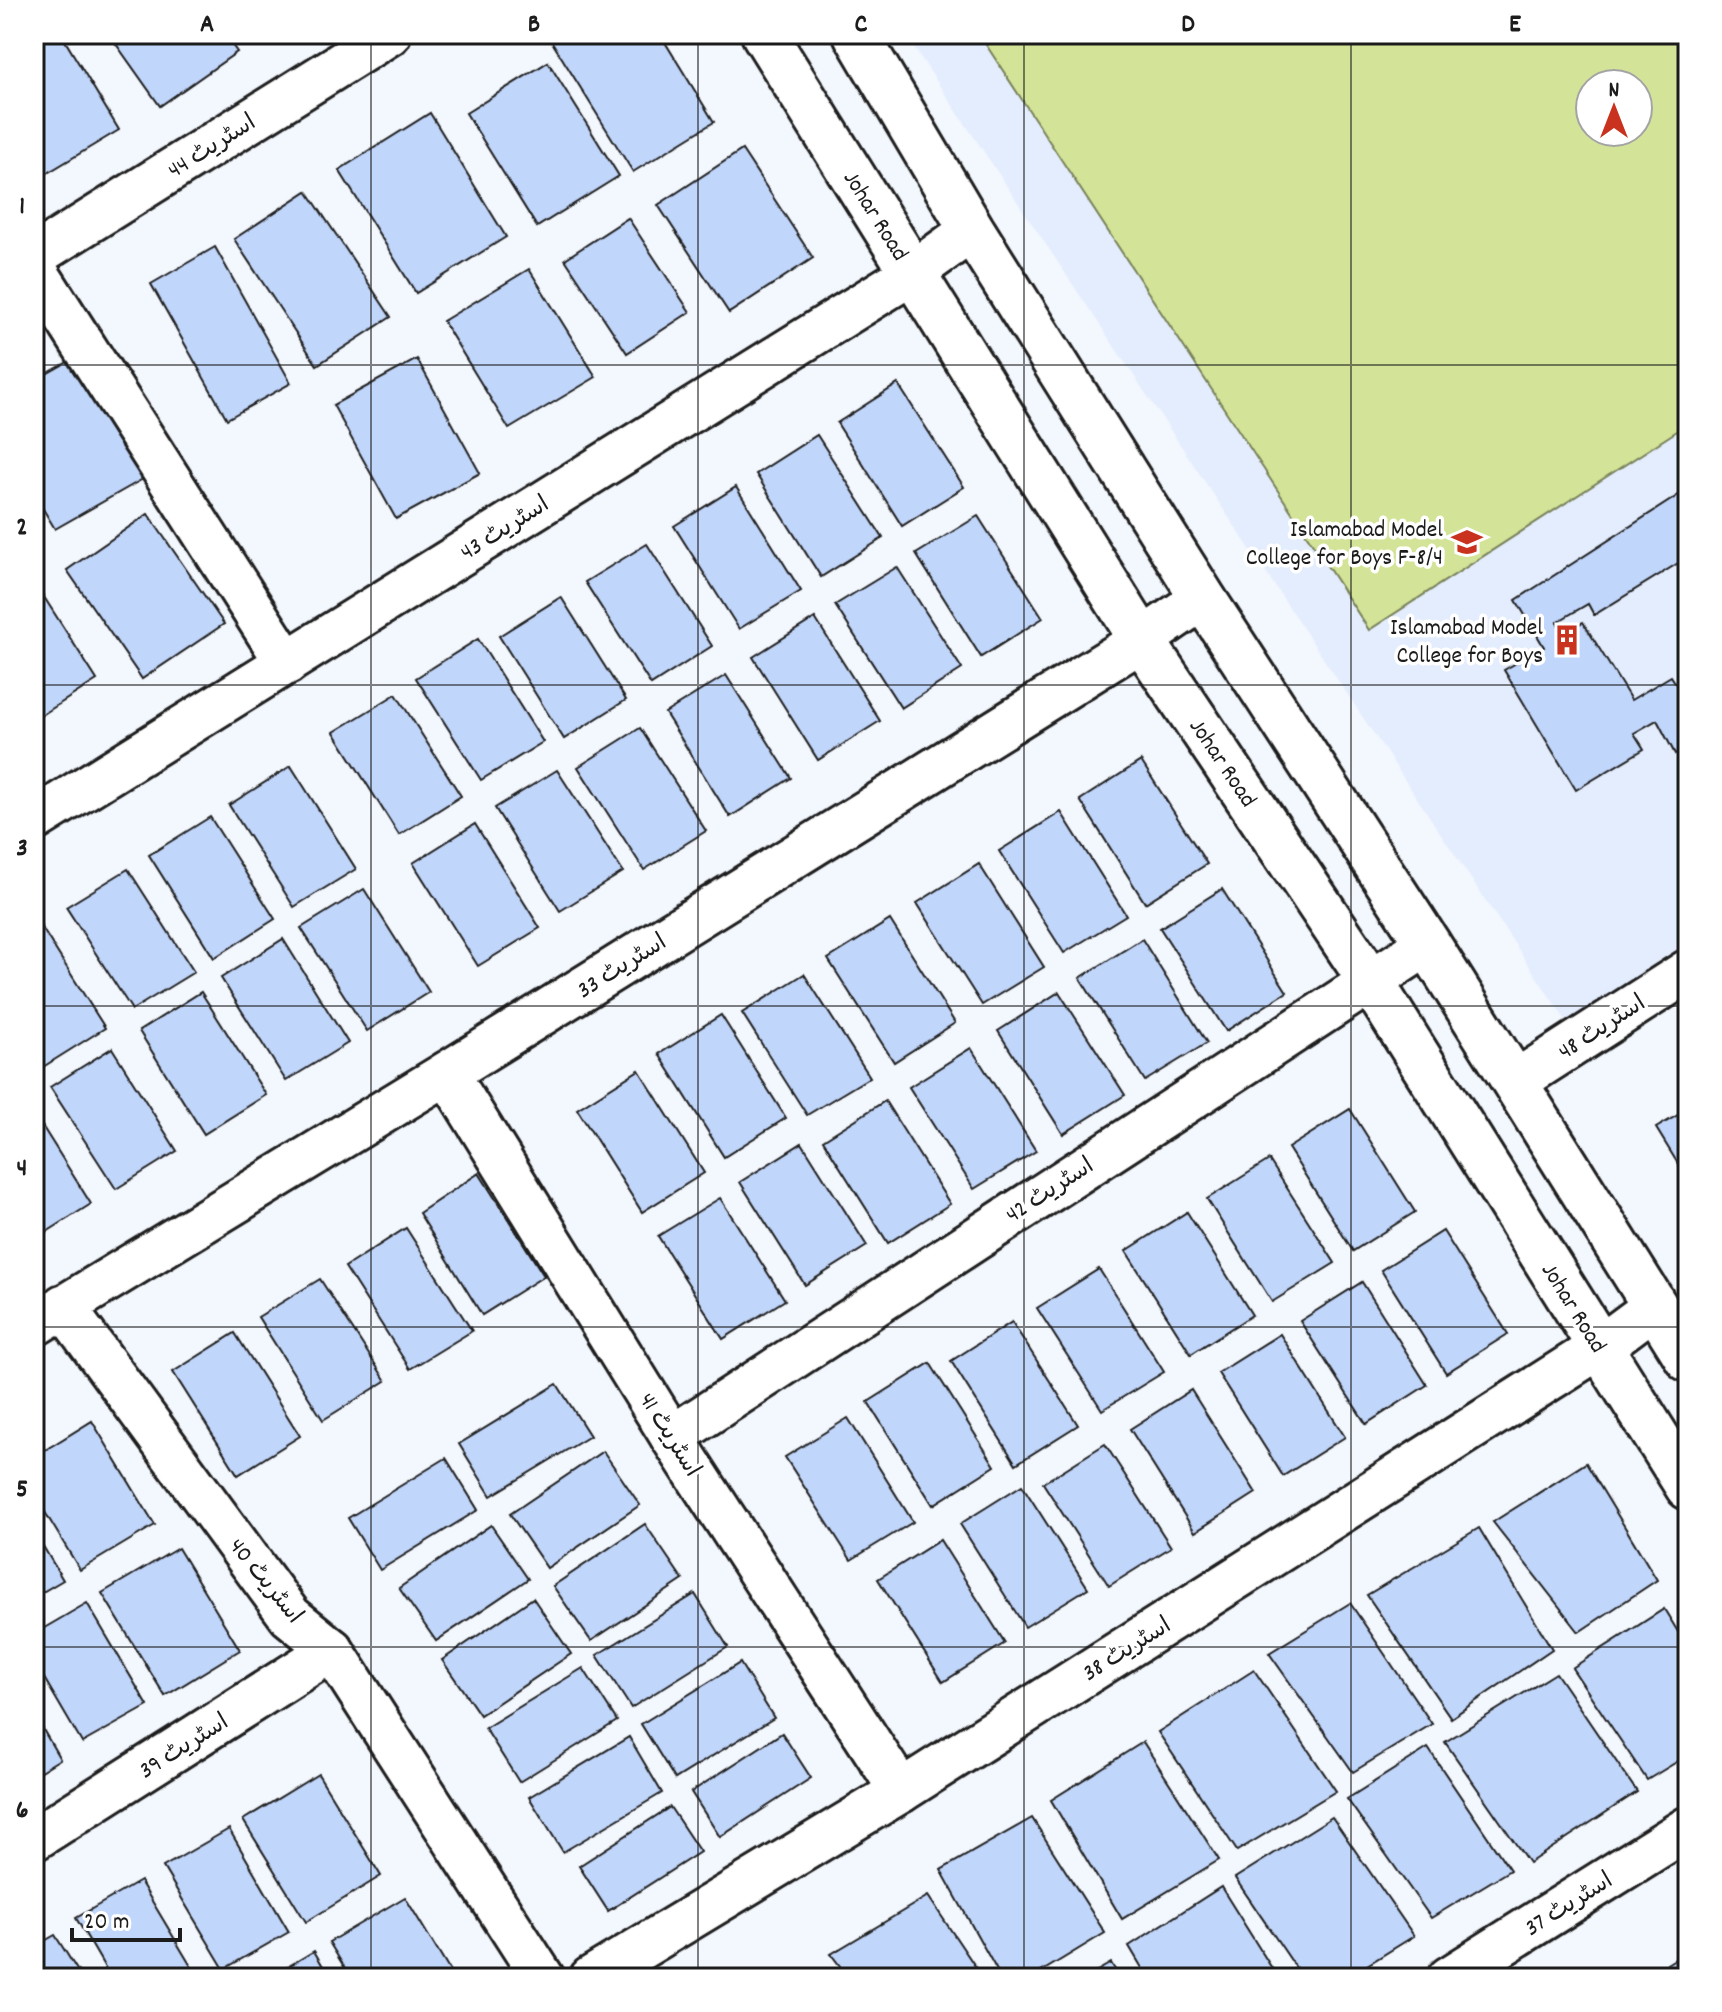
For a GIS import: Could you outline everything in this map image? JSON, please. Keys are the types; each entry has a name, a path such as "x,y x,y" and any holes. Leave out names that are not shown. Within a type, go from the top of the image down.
{"street":[{"name":"اسٹریٹ 44","path":"34,256 389,34"},
{"name":"Johar Road","path":"764,34 1142,640 1370,980 1688,1487"},
{"path":"856,34 972,230 1203,598 1428,944 1688,1359"},
{"name":"اسٹریٹ 43","path":"34,820 912,273 972,230"},
{"path":"34,268 287,663"},
{"name":"اسٹریٹ 33","path":"49,1315 447,1073 1142,640 1203,598"},
{"name":"اسٹریٹ 42","path":"672,1437 1428,944"},
{"name":"اسٹریٹ 48","path":"1515,1082 1688,971"},
{"name":"اسٹریٹ 41","path":"447,1073 672,1437 901,1791"},
{"name":"اسٹریٹ 38","path":"591,1978 901,1791 1600,1347 1655,1306"},
{"name":"اسٹریٹ 40","path":"49,1315 290,1616 332,1650 543,1978"},
{"name":"اسٹریٹ 39","path":"34,1839 332,1650"},
{"name":"اسٹریٹ 37","path":"1449,1978 1688,1828"}],"shaded area":[{"name":"Islamabad Model College for Boys F-8/4","path":"905,34 1688,34 1688,951 1569,1025"}],"green space":[{"name":"Islamabad Model College for Boys F-8/4","path":"979,34 1688,34 1688,424 1369,630"}],"building":[{"path":"34,34 61,34 119,130 34,181"},
{"path":"109,34 224,34 237,52 160,106"},
{"path":"547,34 660,34 714,122 633,172"},
{"path":"548,62 619,176 537,227 466,113"},
{"path":"430,113 506,237 416,293 339,170"},
{"path":"742,150 813,258 729,313 658,205"},
{"path":"307,191 391,317 317,365 234,239"},
{"path":"628,218 690,312 627,353 565,259"},
{"path":"215,247 291,383 227,419 151,284"},
{"path":"529,269 596,377 509,429 443,321"},
{"path":"73,359 143,479 55,529 34,494 34,381"},
{"path":"417,359 480,473 396,519 333,405"},
{"path":"898,384 964,487 902,526 837,423"},
{"path":"817,435 883,538 821,577 756,474"},
{"path":"736,487 801,591 739,629 674,526"},
{"name":"Islamabad Model College for Boys","path":"1688,489 1688,557 1594,615 1588,604 1557,622 1564,633 1583,622 1631,700 1671,676 1680,690 1688,685 1688,746 1675,754 1657,720 1634,733 1644,749 1576,790 1504,670 1544,647 1516,600"},
{"path":"148,514 224,624 142,679 67,570"},
{"path":"978,516 1043,618 981,657 916,554"},
{"path":"647,544 712,646 651,685 585,582"},
{"path":"897,567 962,669 901,708 835,605"},
{"path":"34,584 97,680 34,720"},
{"path":"561,597 626,700 564,739 499,636"},
{"path":"815,618 880,721 818,760 753,657"},
{"path":"478,639 543,742 481,780 416,678"},
{"path":"726,675 791,778 730,817 665,713"},
{"path":"396,694 461,796 399,835 334,732"},
{"path":"640,728 706,831 644,870 578,767"},
{"path":"1141,761 1207,864 1145,903 1080,800"},
{"path":"291,766 356,869 294,907 229,805"},
{"path":"557,770 623,872 560,911 495,808"},
{"path":"1061,812 1126,915 1064,953 999,851"},
{"path":"210,817 275,919 214,958 149,855"},
{"path":"475,824 540,928 478,966 413,863"},
{"path":"979,864 1044,967 982,1005 917,903"},
{"path":"128,869 194,972 132,1010 66,907"},
{"path":"364,889 429,992 367,1031 301,928"},
{"path":"1222,889 1287,992 1226,1031 1160,928"},
{"path":"890,920 955,1023 894,1062 828,959"},
{"path":"40,925 105,1028 43,1067 34,1053 34,929"},
{"path":"283,939 348,1043 286,1081 221,978"},
{"path":"1142,939 1207,1043 1145,1081 1080,978"},
{"path":"804,974 870,1077 807,1115 742,1013"},
{"path":"201,992 266,1095 204,1134 139,1031"},
{"path":"1059,992 1125,1095 1063,1134 998,1031"},
{"path":"721,1015 786,1118 724,1157 659,1054"},
{"path":"112,1048 177,1151 116,1189 50,1087"},
{"path":"971,1048 1036,1151 974,1189 909,1087"},
{"path":"639,1070 704,1173 642,1212 577,1109"},
{"path":"885,1101 950,1204 888,1243 823,1140"},
{"path":"1350,1109 1415,1212 1353,1251 1288,1148"},
{"path":"1688,1109 1688,1180 1656,1128"},
{"path":"34,1113 91,1204 34,1240"},
{"path":"802,1143 867,1246 805,1285 740,1182"},
{"path":"1269,1160 1335,1263 1272,1302 1207,1199"},
{"path":"479,1173 544,1276 482,1315 419,1213"},
{"path":"720,1198 785,1300 723,1339 658,1236"},
{"path":"1187,1212 1252,1315 1191,1354 1126,1251"},
{"path":"406,1228 472,1331 410,1369 345,1267"},
{"path":"1443,1231 1508,1334 1446,1373 1381,1270"},
{"path":"1099,1269 1164,1372 1102,1410 1037,1308"},
{"path":"320,1279 386,1381 323,1420 258,1317"},
{"path":"1362,1282 1427,1385 1366,1424 1300,1321"},
{"path":"1012,1322 1078,1425 1016,1464 951,1361"},
{"path":"235,1333 300,1436 238,1475 173,1372"},
{"path":"1280,1334 1345,1437 1283,1476 1218,1373"},
{"path":"930,1363 995,1466 933,1505 868,1402"},
{"path":"557,1384 590,1436 491,1496 459,1444"},
{"path":"1191,1390 1256,1493 1195,1532 1130,1429"},
{"path":"848,1418 913,1522 851,1560 785,1457"},
{"path":"92,1421 155,1525 80,1570 34,1494 34,1457"},
{"path":"1105,1444 1171,1547 1109,1586 1043,1483"},
{"path":"603,1451 640,1505 547,1568 510,1514"},
{"path":"446,1458 478,1510 380,1570 348,1518"},
{"path":"1586,1463 1657,1580 1579,1632 1493,1522"},
{"path":"1022,1485 1088,1588 1025,1627 960,1524"},
{"path":"645,1524 683,1580 591,1641 553,1586"},
{"path":"491,1525 528,1579 436,1641 399,1588"},
{"path":"1479,1528 1552,1649 1451,1718 1367,1595"},
{"path":"34,1531 63,1580 34,1597"},
{"path":"940,1540 1005,1643 943,1682 878,1579"},
{"path":"178,1548 240,1650 165,1696 102,1593"},
{"path":"695,1594 728,1647 631,1708 597,1655"},
{"path":"533,1598 571,1654 480,1715 442,1660"},
{"path":"87,1603 148,1706 82,1743 34,1661 34,1634"},
{"path":"1350,1603 1432,1724 1353,1772 1269,1653"},
{"path":"1664,1609 1688,1648 1688,1755 1647,1780 1572,1668"},
{"path":"740,1663 774,1718 675,1779 641,1724"},
{"path":"583,1668 617,1721 519,1782 485,1728"},
{"path":"1254,1670 1336,1791 1237,1851 1158,1732"},
{"path":"1556,1673 1637,1792 1529,1863 1445,1742"},
{"path":"34,1714 60,1759 34,1775"},
{"path":"782,1733 811,1778 720,1837 691,1792"},
{"path":"629,1737 662,1793 563,1852 529,1797"},
{"path":"1143,1742 1219,1860 1122,1919 1051,1800"},
{"path":"1428,1748 1510,1870 1431,1918 1347,1799"},
{"path":"318,1774 381,1876 306,1922 243,1820"},
{"path":"670,1807 700,1852 608,1911 579,1866"},
{"path":"1332,1817 1414,1936 1346,1978 1303,1978 1235,1878"},
{"path":"1032,1818 1105,1933 1031,1978 1001,1978 941,1870"},
{"path":"229,1829 289,1932 224,1969 163,1867"},
{"path":"140,1881 198,1978 111,1978 76,1918"},
{"path":"1221,1887 1278,1978 1148,1978 1129,1946"},
{"path":"928,1896 983,1978 849,1978 831,1954"},
{"path":"405,1897 454,1978 351,1978 329,1942"},
{"path":"55,1935 82,1978 34,1978 34,1947"},
{"path":"314,1951 330,1978 269,1978"},
{"path":"1675,1959 1687,1978 1644,1978"},
{"path":"1111,1963 1120,1978 1085,1978"}],"place":[{"name":"Islamabad Model College for Boys F-8/4","path":"1467,542"},
{"name":"Islamabad Model College for Boys","path":"1567,640"}]}
